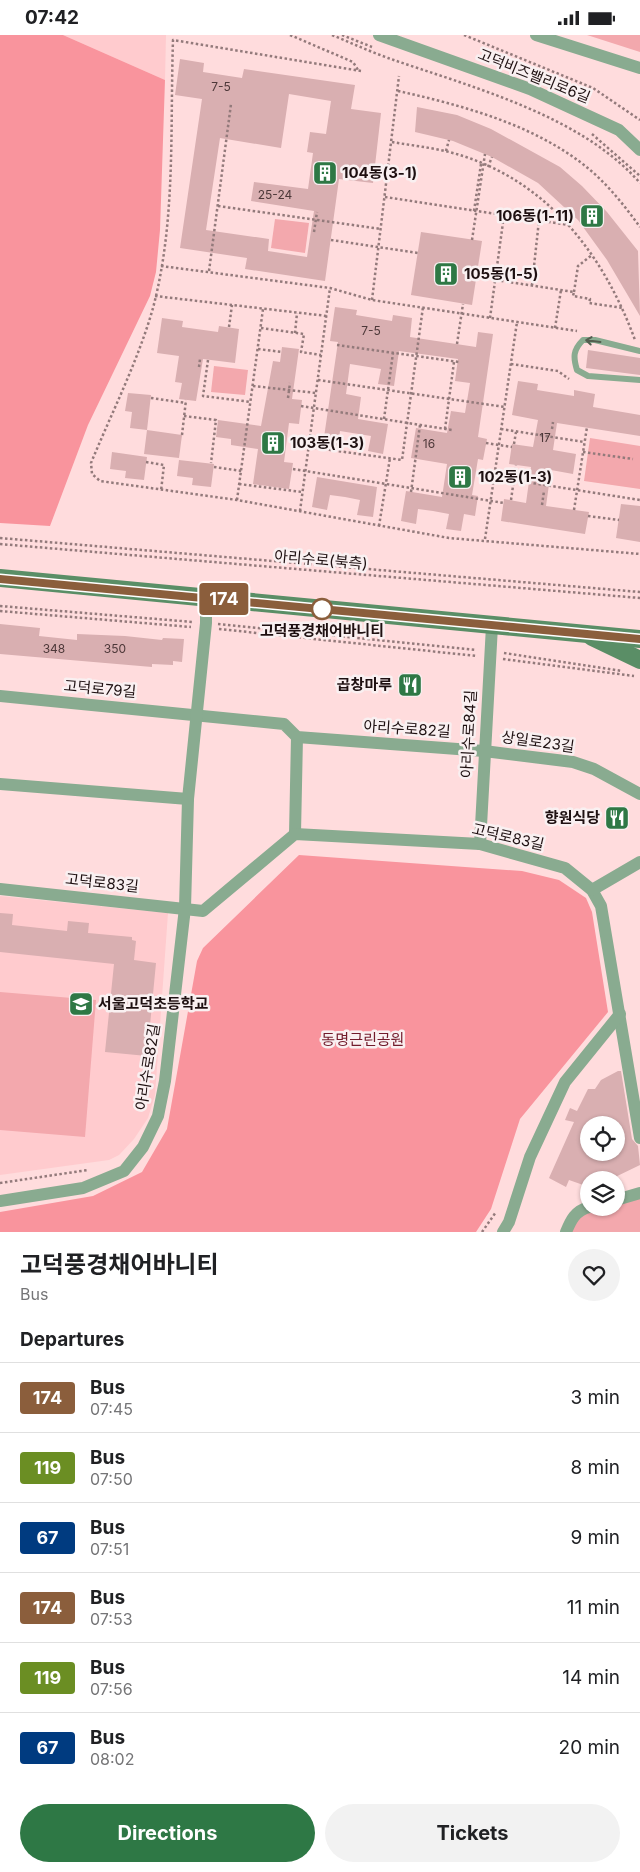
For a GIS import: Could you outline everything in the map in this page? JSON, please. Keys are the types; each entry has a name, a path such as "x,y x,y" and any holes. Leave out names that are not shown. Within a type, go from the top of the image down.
{"main road":[{"path":"0,579 206,597 492,626 583,632 640,639"},
{"path":"583,632 640,660"}],"street":[{"name":"고덕비즈밸리로6길","path":"379,35 530,89 619,130 640,150"},
{"path":"536,35 640,68"},
{"name":"아리수로82길","path":"0,1201 84,1188 124,1171 144,1147 158,1116 165,1081 185,908 188,799 206,625 206,597"},
{"name":"아리수로84길","path":"480,843 492,626"},
{"name":"고덕로79길","path":"0,696 196,715"},
{"path":"196,715 284,724 297,737 295,834"},
{"name":"아리수로82길","path":"297,737 484,751"},
{"name":"상일로23길","path":"484,751 573,761 594,769 640,794"},
{"path":"0,784 188,799"},
{"name":"고덕로83길","path":"0,889 203,911 295,834 480,843 565,868 592,890 601,906 637,1101 640,1138"},
{"path":"592,890 640,862"},
{"path":"503,1232 508,1223 530,1157 565,1082 620,1014"},
{"path":"625,1197 640,1193"},
{"path":"566,1232 571,1218 580,1211"}],"lane":[{"path":"640,351 595,340 583,340 575,347 574,358 577,369 588,376 640,380"}],"path":[{"path":"174,35 168,220 161,265 155,296 137,355 91,463 92,473 100,481 300,511 379,527 449,538 485,539 640,554"},
{"path":"173,40 360,70 353,62 290,35"},
{"path":"332,35 386,57 466,84 578,131 640,183"},
{"path":"342,35 388,54 452,74"},
{"path":"464,35 593,88 640,120"},
{"path":"372,300 399,76"},
{"path":"487,87 539,108"},
{"path":"398,91 440,101 538,136 584,165 621,200 640,227"},
{"path":"209,271 231,104"},
{"path":"589,131 640,176"},
{"path":"446,151 449,141"},
{"path":"392,142 446,151 488,167 526,187 569,225 592,255 623,308 635,341"},
{"path":"472,240 485,154"},
{"path":"488,167 492,157"},
{"path":"474,211 481,164"},
{"path":"385,197 569,225"},
{"path":"218,205 381,229"},
{"path":"314,232 317,212"},
{"path":"490,317 504,215"},
{"path":"532,285 539,220"},
{"path":"331,240 418,253"},
{"path":"592,255 578,265 573,296 590,299 590,303 623,308"},
{"path":"161,265 330,287 372,300 582,332"},
{"path":"496,280 574,292"},
{"path":"300,511 330,287"},
{"path":"555,327 561,290"},
{"path":"155,296 327,317"},
{"path":"457,344 463,304"},
{"path":"229,327 232,305"},
{"path":"309,447 402,460 423,307"},
{"path":"237,501 263,309"},
{"path":"295,333 297,313"},
{"path":"485,539 518,322"},
{"path":"261,328 304,334 301,352 322,355"},
{"path":"626,340 640,342"},
{"path":"337,345 459,362"},
{"path":"258,349 282,352"},
{"path":"384,419 393,353"},
{"path":"199,367 200,359"},
{"path":"208,360 203,396 251,402"},
{"path":"445,429 454,362"},
{"path":"318,380 505,407"},
{"path":"288,398 290,383"},
{"path":"253,386 316,393"},
{"path":"151,399 186,401 182,435"},
{"path":"301,406 452,430"},
{"path":"184,416 216,420 210,463"},
{"path":"552,429 553,422"},
{"path":"411,492 420,425"},
{"path":"574,510 587,427"},
{"path":"501,429 584,442"},
{"path":"486,443 513,446 516,431"},
{"path":"583,451 632,459"},
{"path":"379,527 390,458"},
{"path":"146,462 164,465 161,491"},
{"path":"511,501 516,465"},
{"path":"214,467 242,471"},
{"path":"292,469 504,503"},
{"path":"494,477 640,499"},
{"path":"239,483 302,493"},
{"path":"542,505 544,491"},
{"path":"588,516 619,520"},
{"path":"0,538 640,592"},
{"name":"아리수로(북측)","path":"0,544 640,598"},
{"path":"0,606 489,654 640,675"},
{"path":"0,611 206,625 489,654 640,675"},
{"path":"0,1183 95,1169"}],"shaded area":[{"path":"63,35 166,35 165,80"},
{"path":"587,35 640,35 640,52"},
{"path":"275,219 309,223 305,253 271,248"},
{"path":"214,366 248,370 245,395 211,392"},
{"path":"590,438 640,446 640,489 584,481"},
{"name":"서울고덕초등학교","path":"0,896 168,913 155,1095 148,1118 134,1139 119,1155 109,1160 0,1175"},
{"path":"0,992 96,1000 85,1137 0,1130"},
{"path":"640,1195 640,1232 569,1232 581,1216 625,1216 625,1199"}],"green space":[{"path":"0,35 63,35 165,80 160,230 156,272 150,296 88,425 50,526 0,523"},
{"name":"동명근린공원","path":"299,855 522,871 559,880 586,898 592,912 608,1012 520,1119 491,1209 476,1232 0,1232 0,1212 93,1196 142,1172 167,1129 197,961 203,948"}],"building":[{"path":"180,59 204,63 203,72 242,78 244,69 355,85 351,109 381,113 373,183 339,179 325,281 245,269 247,258 180,248 202,99 175,95","holes":["289,94 331,101 326,134 310,132 307,152 313,153 308,189 254,182 251,201 314,211 307,257 268,251 269,239 206,230 220,138 281,148"]},
{"name":"106동(1-11)","path":"417,107 457,115 491,129 560,167 582,186 607,212 638,251 640,316 607,260 578,220 538,183 492,157 453,141 415,132"},
{"name":"105동(1-5)","path":"421,232 482,241 472,305 411,295"},
{"path":"335,307 357,310 356,315 392,321 393,315 412,318 410,337 476,347 478,332 493,334 478,437 487,439 483,460 478,459 472,495 478,496 475,516 464,514 461,531 446,529 449,514 433,511 418,509 416,524 401,521 406,491 442,497 447,464 411,458 416,428 447,433 451,411 465,413 470,383 455,381 458,359 399,351 394,386 378,384 381,369 350,364 346,394 361,397 358,419 388,424 383,454 368,451 371,436 340,431 338,446 323,444 338,342 330,341"},
{"path":"162,318 183,321 182,327 218,332 219,326 239,329 235,363 203,359 196,401 179,399 182,383 175,382 179,356 157,353"},
{"path":"282,347 299,349 292,399 302,400 299,424 289,423 284,462 293,463 289,489 253,484 258,449 231,445 231,439 216,437 218,420 261,426 273,361 280,362"},
{"path":"588,350 640,358 640,375 586,368"},
{"path":"518,381 538,384 537,390 574,396 574,390 595,394 593,407 640,415 640,436 557,423 553,450 576,454 573,474 551,470 546,506 589,512 585,534 501,521 504,499 526,503 531,467 509,464 512,444 533,447 538,420 512,415"},
{"path":"128,393 151,395 147,430 130,428 132,412 125,411"},
{"path":"147,430 182,435 179,458 144,454"},
{"path":"112,452 147,457 144,480 125,478 126,471 110,469"},
{"path":"179,460 214,464 211,487 192,485 193,478 177,476"},
{"path":"317,477 377,487 373,517 357,515 360,500 345,497 330,495 327,510 312,507"},
{"path":"621,504 640,506 640,542 616,538"},
{"path":"0,624 40,628 39,636 77,640 77,634 162,640 163,638 184,639 182,662 173,661 173,665 152,664 152,667 0,654"},
{"path":"0,913 13,914 12,925 67,931 68,921 89,923 88,933 132,937 132,940 136,941 134,960 156,963 147,1056 105,1052 114,964 0,952"},
{"path":"621,1071 632,1139 638,1146 640,1165 625,1172 580,1171 580,1184 569,1180 566,1187 549,1178 574,1122 565,1120 570,1108 577,1111 588,1089 595,1089 601,1080"}],"bus line":[{"name":"174","path":"0,579 206,597 492,626 583,632 640,639"}],"place":[{"name":"104동(3-1)","path":"325,173"},
{"name":"106동(1-11)","path":"592,216"},
{"name":"105동(1-5)","path":"446,274"},
{"name":"103동(1-3)","path":"273,443"},
{"name":"102동(1-3)","path":"460,477"},
{"name":"고덕풍경채어바니티","path":"322,609"},
{"name":"곱창마루","path":"410,685"},
{"name":"향원식당","path":"617,818"},
{"name":"서울고덕초등학교","path":"81,1004"}]}
